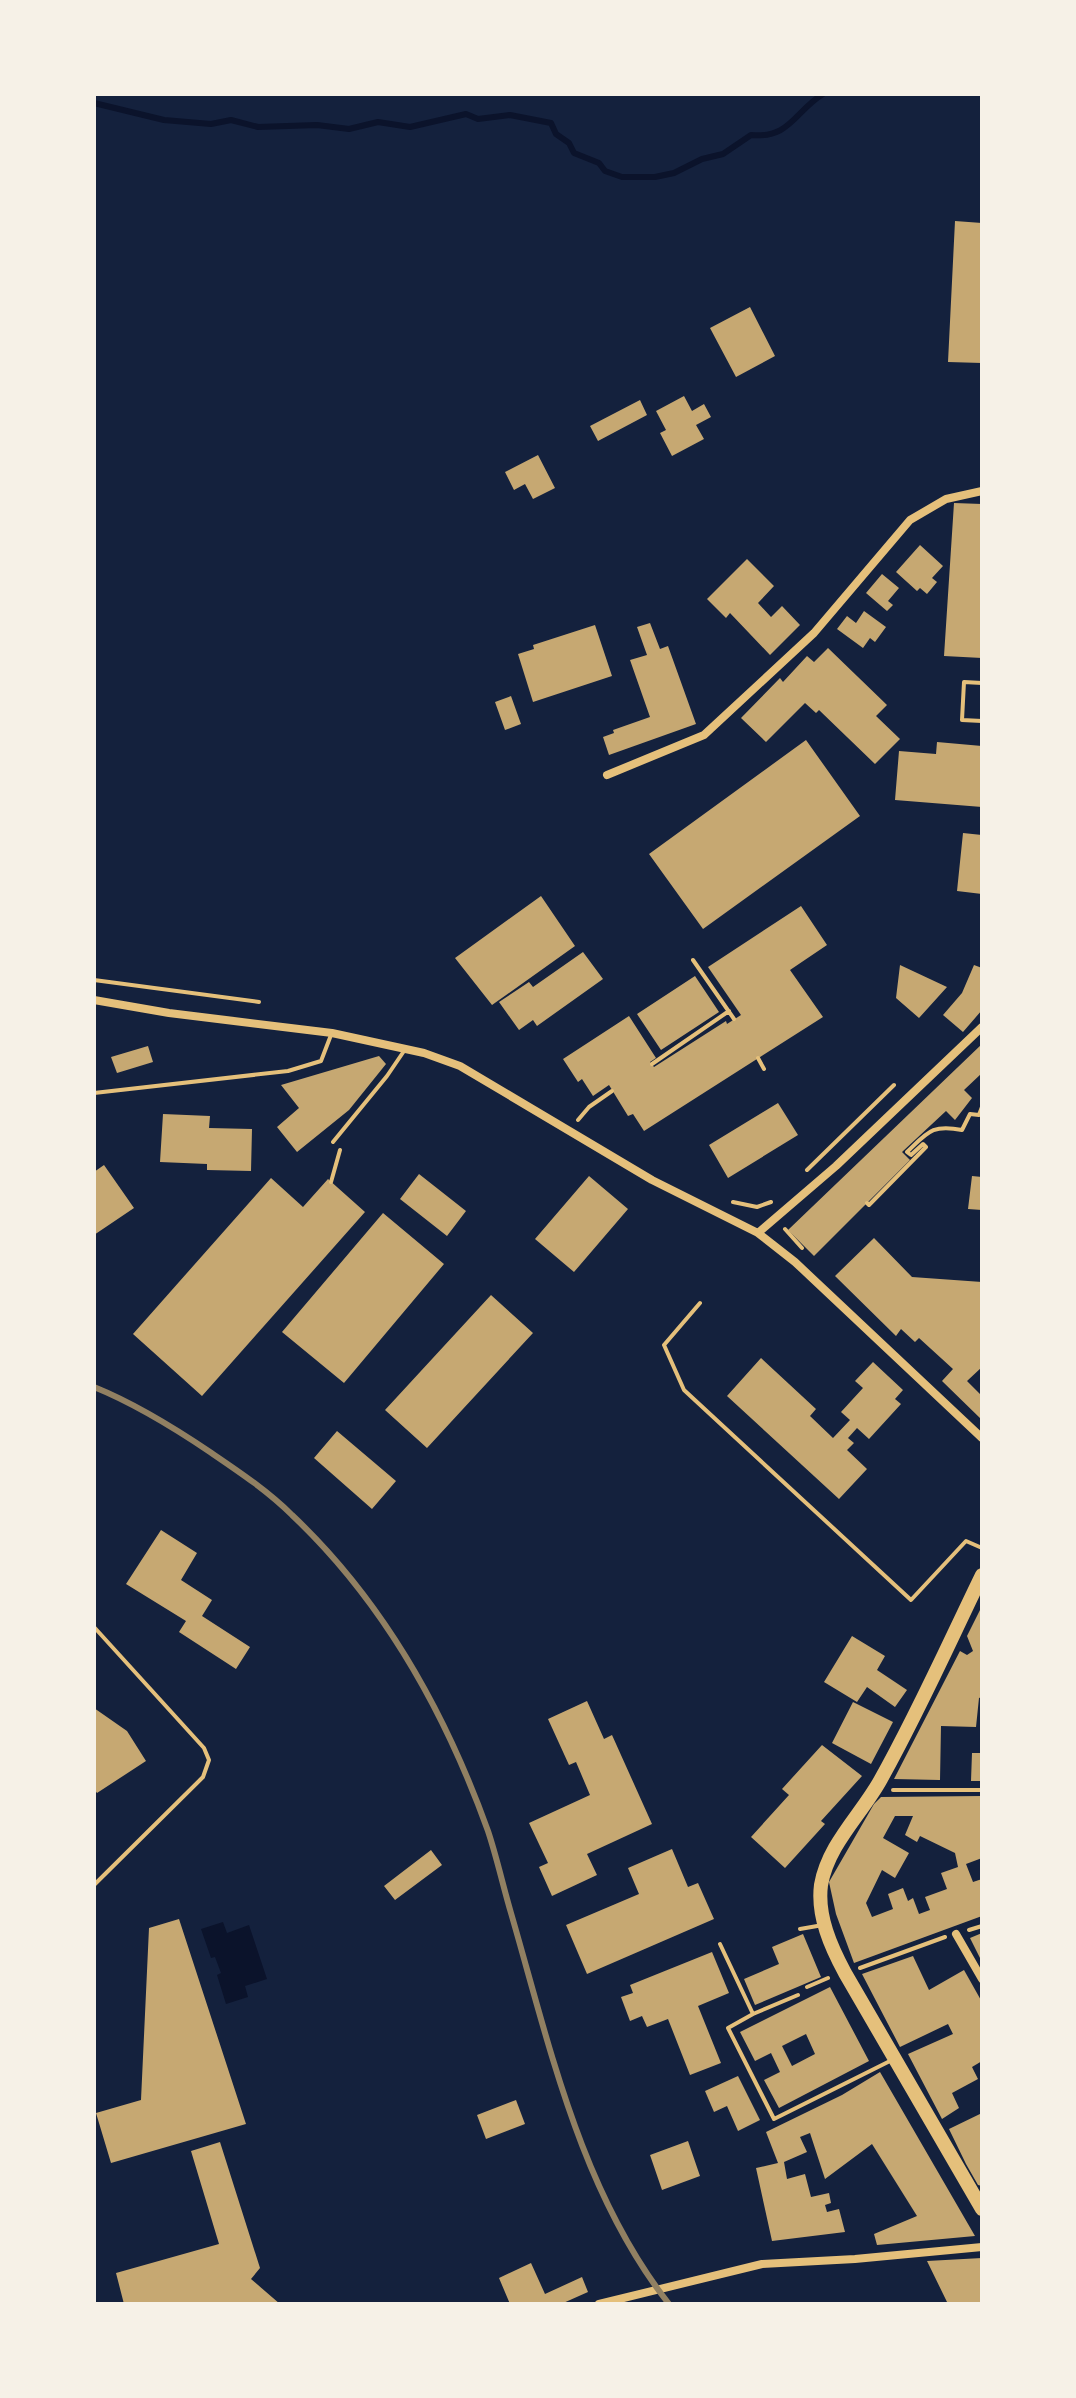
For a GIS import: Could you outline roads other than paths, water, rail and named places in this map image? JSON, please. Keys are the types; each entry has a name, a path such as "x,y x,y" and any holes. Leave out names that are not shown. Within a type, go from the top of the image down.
{"main road":[{"path":"982,1575 884,1773 834,1849 821,1889 825,1925 841,1966 982,2209"}],"street":[{"path":"607,775 704,735 814,633 910,520 946,499 982,491"},
{"path":"94,1000 169,1013 332,1033 434,1056 484,1079 652,1180 758,1233 795,1262 982,1438"},
{"path":"758,1233 824,1177 979,1030"},
{"path":"961,1933 982,1979"},
{"path":"599,2304 751,2266 982,2247"}],"lane":[{"path":"982,683 964,682 962,720 982,721"},
{"path":"94,1093 288,1071 321,1061 332,1033"},
{"path":"333,1142 405,1049"},
{"path":"94,1627 204,1748 209,1760 203,1777 94,1885"},
{"path":"800,1929 825,1925"},
{"path":"720,1944 753,2014"},
{"path":"798,1995 728,2028 774,2119 894,2059"}],"water":[{"path":"223,1922 227,1933 249,1925 267,1979 245,1986 248,1997 226,2004 217,1975 221,1973 215,1957 211,1958 201,1929"}],"waterway":[{"path":"94,103 164,120 211,124 231,120 258,127 317,125 349,129 378,122 410,127 466,114 478,119 510,115 551,123 556,134 569,143 574,153 599,163 605,171 622,177 655,177 723,154 751,135 775,133 823,94"}],"railway":[{"path":"94,1387 139,1408 182,1434 283,1506 355,1584 408,1661 452,1744 488,1831 555,2066 591,2166 639,2261 669,2304"}]}
